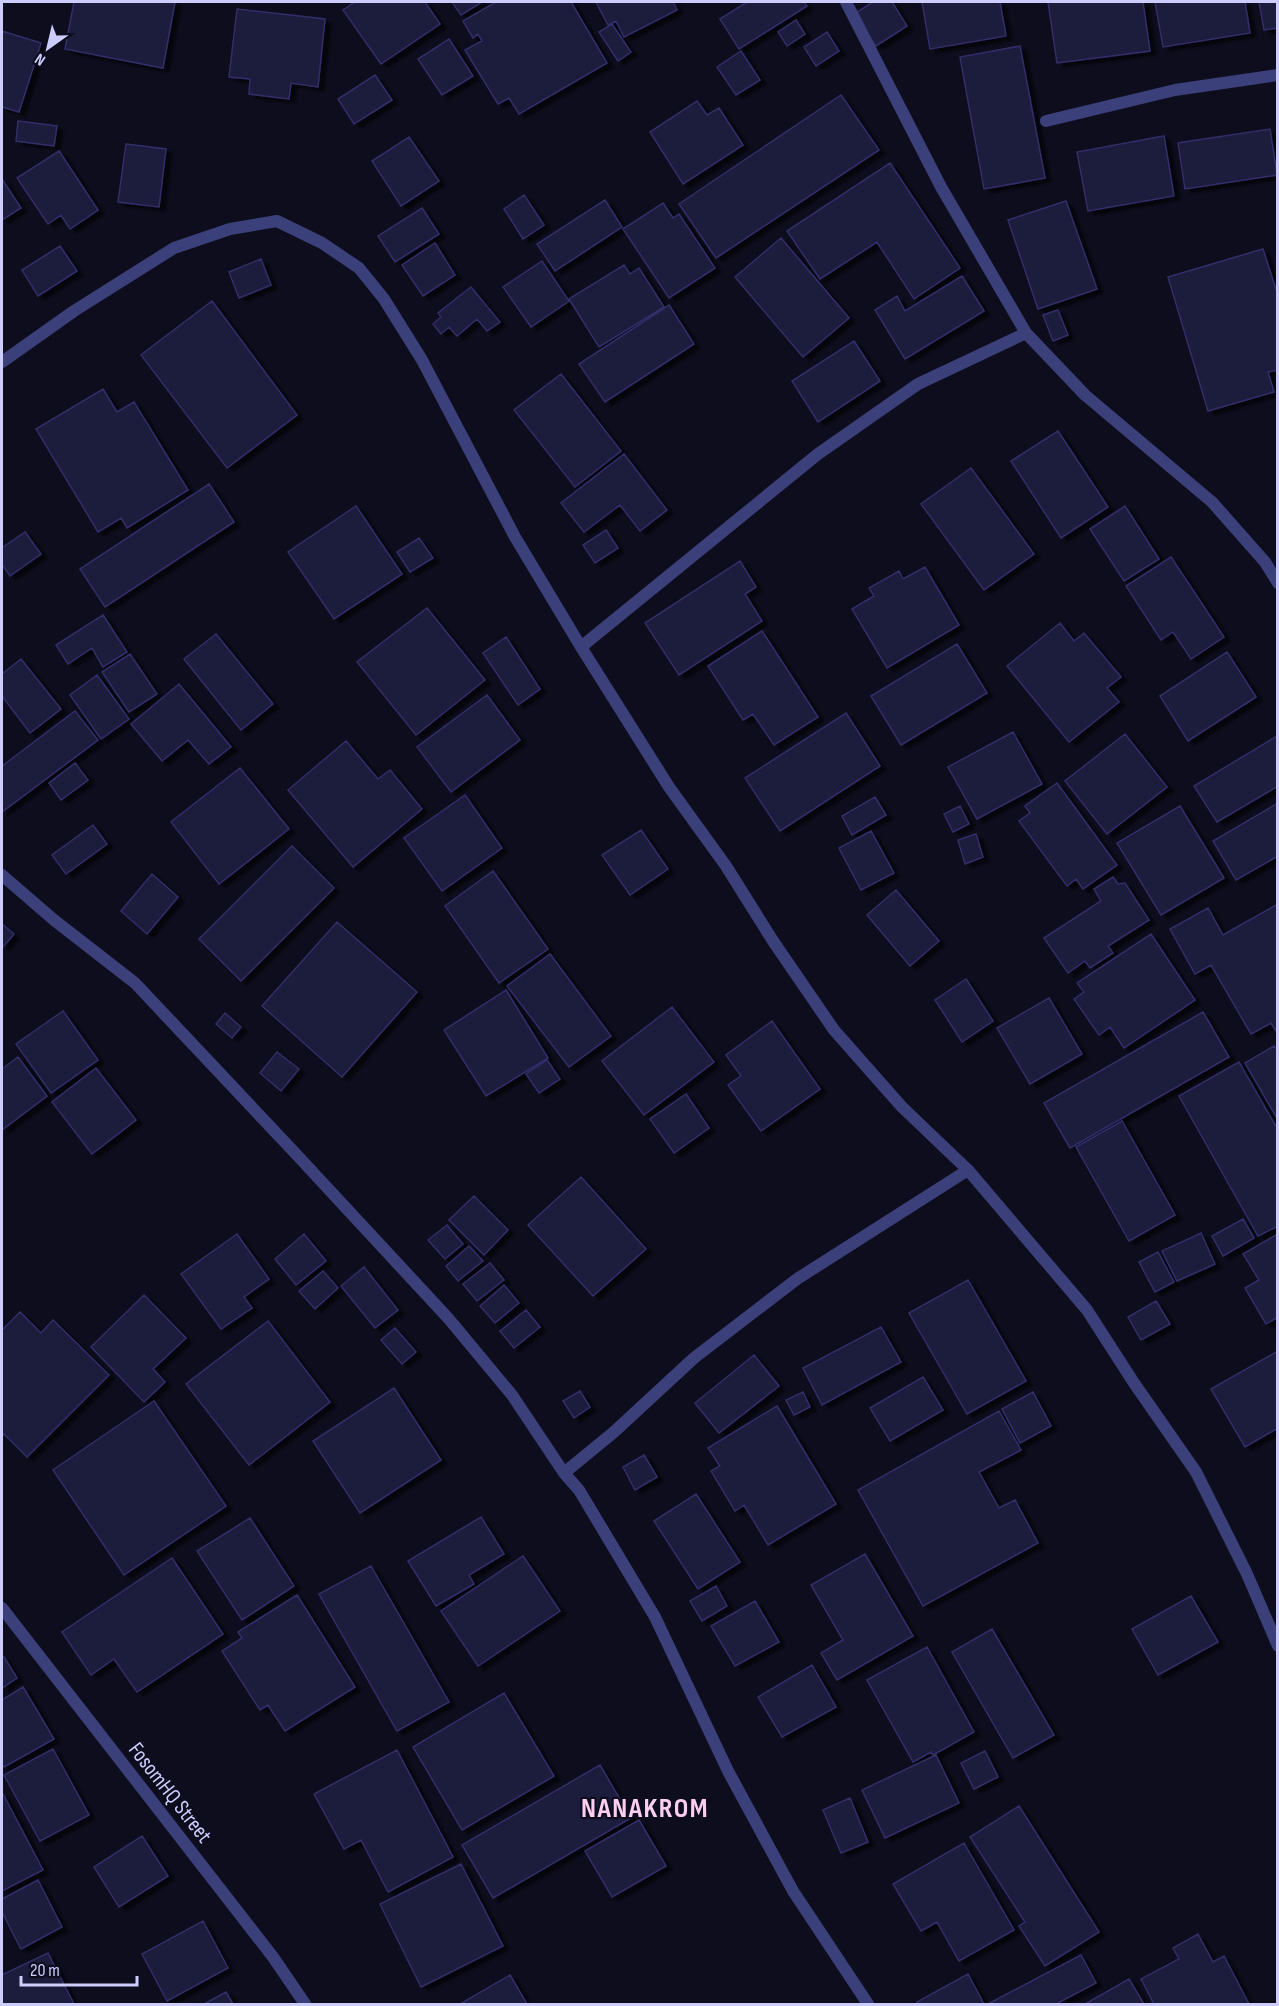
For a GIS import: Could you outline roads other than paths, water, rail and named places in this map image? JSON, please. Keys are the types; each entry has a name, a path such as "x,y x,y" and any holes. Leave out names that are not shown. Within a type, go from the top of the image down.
{"street":[{"path":"846,2 941,187 1026,333 1085,395 1212,502 1265,562 1278,583"},
{"path":"1046,121 1175,90 1278,75"},
{"path":"2,362 174,248 230,229 277,221 322,243 359,268 384,299 422,360 515,537 669,787 726,866 773,941 834,1030 902,1107 968,1170 1087,1310 1196,1472 1247,1574 1278,1646"},
{"path":"581,647 818,453 918,384 1026,333"},
{"path":"2,874 54,920 135,983 448,1318 512,1395 564,1473 579,1490 656,1617 728,1771 793,1891 868,2004"},
{"path":"564,1473 614,1432 694,1358 796,1279 968,1170"},
{"name":"FosomHQ Street","path":"2,1608 273,1957 305,2004"}],"district":[{"name":"NANAKROM","path":"645,1807"}]}
